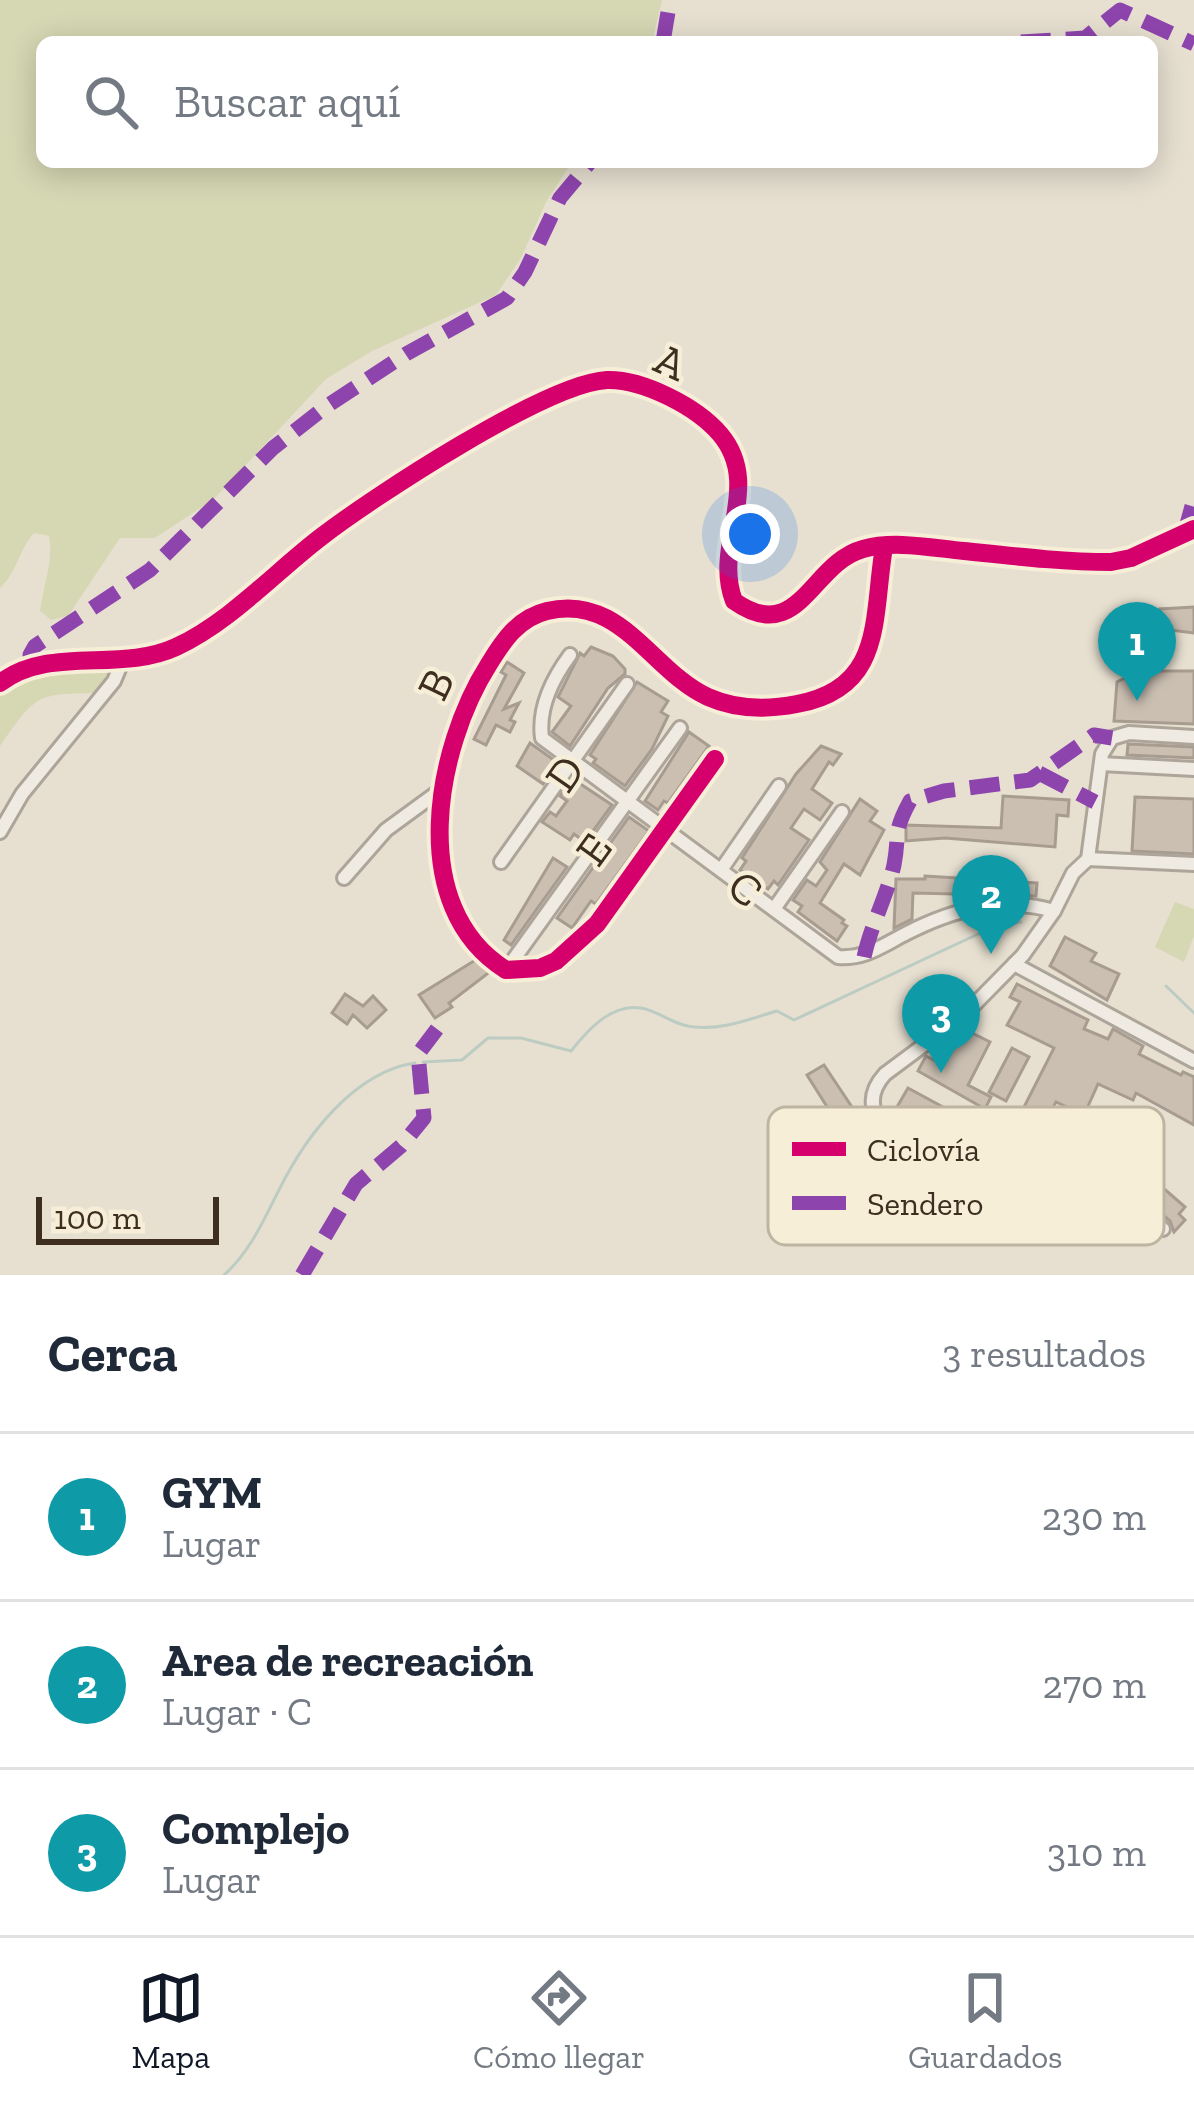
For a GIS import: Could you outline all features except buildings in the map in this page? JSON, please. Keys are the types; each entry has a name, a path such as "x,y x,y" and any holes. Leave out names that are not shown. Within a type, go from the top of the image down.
{"street":[{"name":"A","path":"0,683 32,666 122,662 162,652 201,633 324,535 429,464 564,392 609,380 638,384 718,432 740,476 727,566 734,601 776,615 794,607 844,557 861,549 919,546 1111,562 1132,558 1194,529"},
{"name":"B","path":"506,970 479,946 453,904 440,841 442,789 455,731 468,697 506,638 526,618 570,609 632,632 682,682 706,696 740,708 812,701 838,691 866,662 884,547"},
{"name":"C","path":"570,655 551,682 542,738 838,957 865,957 908,932 969,908 995,904 1054,910"},
{"path":"0,832 22,794 114,681 122,662"},
{"name":"D","path":"501,862 627,684"},
{"name":"E","path":"506,970 680,728"},
{"path":"874,1107 876,1084 963,1016 1015,964 1054,910 1073,873 1088,859 1101,764 1112,738 1129,733 1194,737"},
{"path":"506,970 540,968 556,961 596,924 715,759"},
{"path":"1101,764 1194,769"},
{"path":"722,870 779,786"},
{"path":"344,878 386,830 442,789"},
{"path":"773,909 842,812"},
{"path":"1088,859 1194,864"},
{"path":"1015,964 1194,1061"}],"green space":[{"path":"0,0 662,0 653,36 36,36 36,168 568,168 496,295 372,351 326,379 214,499 155,538 120,538 68,616 51,620 40,611 49,536 34,533 0,588"},
{"path":"66,668 112,670 100,693 50,696 31,706 0,746 0,693 34,674"},
{"path":"1175,902 1194,909 1194,936 1184,962 1155,947"}],"waterway":[{"path":"423,1062 462,1060 488,1038 521,1038 571,1051 601,1020 630,1008 705,1028 777,1011 794,1020 991,928 1021,922"},
{"path":"1166,986 1194,1013"},
{"path":"224,1275 249,1245 291,1168 334,1109 372,1079 415,1063"}],"marked path":[{"path":"664,36 670,0"},
{"path":"1088,36 1120,10 1194,44"},
{"path":"32,666 30,655 35,646 150,570 273,448 324,408 406,354 507,298 525,272 560,198 585,168"},
{"path":"1184,535 1194,499"},
{"path":"864,957 910,801 944,791 1030,780 1094,735 1112,738"},
{"path":"1039,773 1095,802"},
{"path":"302,1275 356,1184 401,1146 424,1118 418,1054 437,1029"}],"cycle path":[{"path":"0,683 40,665 132,658 176,647 215,624 321,537 419,471 544,400 607,380 637,384 668,397 720,434 738,474 729,580 734,601 756,613 774,614 790,608 845,557 875,546 1111,562 1131,558 1194,529"},
{"path":"715,759 597,924 556,961 540,968 506,970 474,942 453,907 442,867 444,781 470,698 512,632 547,611 596,613 708,697 752,708 797,704 826,696 860,666 874,624 884,547"}],"place":[{"name":"GYM","path":"1137,701"},
{"name":"Area de recreación","path":"991,954"},
{"name":"Complejo","path":"941,1073"}]}
